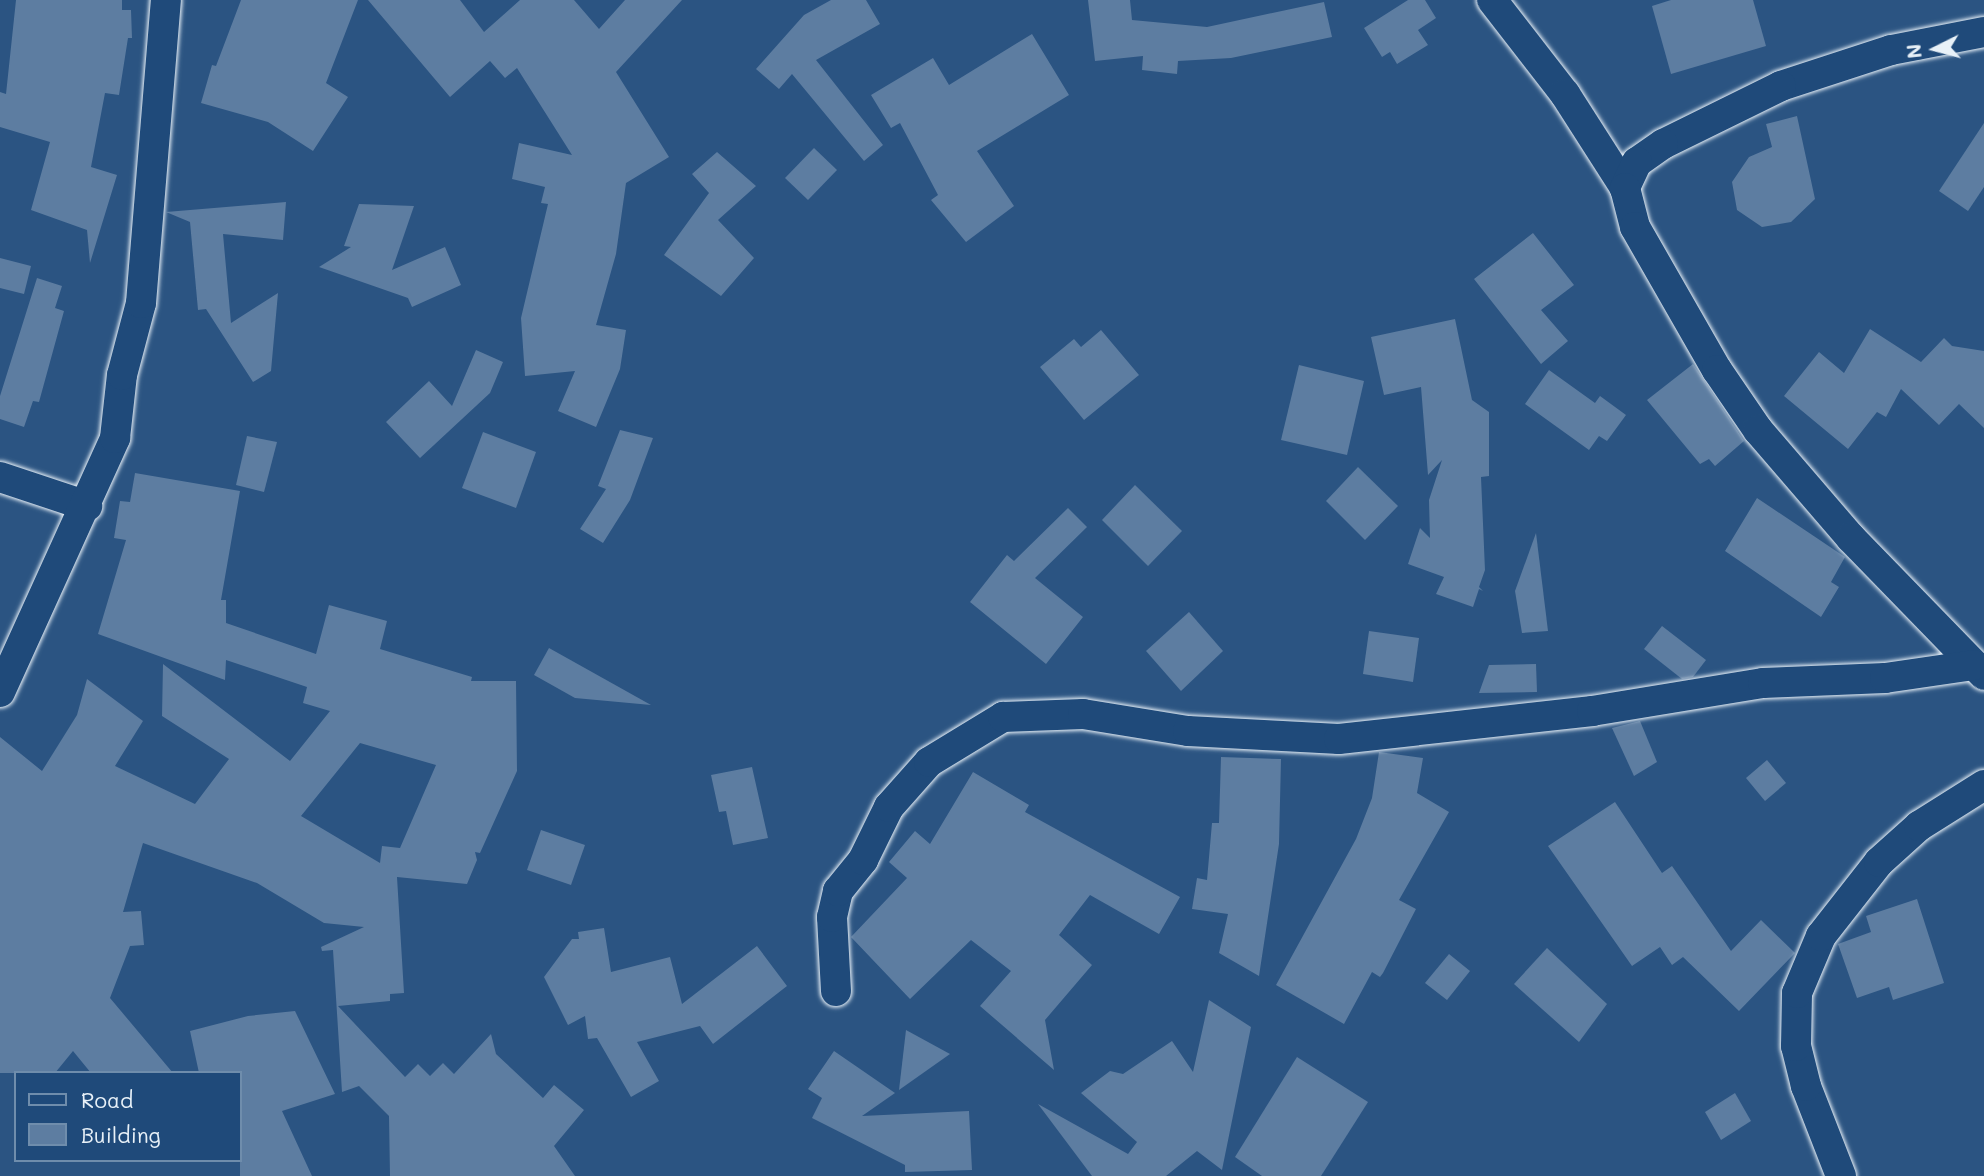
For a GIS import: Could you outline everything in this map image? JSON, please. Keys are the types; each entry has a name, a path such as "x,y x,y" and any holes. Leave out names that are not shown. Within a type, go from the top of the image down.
{"street":[{"path":"0,692 87,506 115,438 122,375 141,303 166,0"},
{"path":"1492,0 1564,94 1625,188 1640,236 1717,370 1758,430 1851,538 1979,670"},
{"path":"1625,188 1637,162 1663,145 1781,86 1891,51 1984,32"},
{"path":"0,477 87,506"},
{"path":"836,991 832,917 838,891 863,860 889,807 929,762 1003,717 1083,713 1188,731 1339,738 1592,711 1763,683 1885,678 1979,670"},
{"path":"1841,1176 1806,1086 1796,1045 1797,993 1821,936 1879,862 1919,827 1984,785"}],"building":[{"path":"16,0 122,0 122,10 131,10 132,38 128,38 119,95 105,93 91,167 117,175 90,263 87,230 31,210 50,142 0,127 0,92 6,94"},
{"path":"241,0 358,0 326,83 348,97 313,151 268,122 201,103 212,65 216,66"},
{"path":"368,0 460,0 484,32 520,0 574,0 599,29 625,0 682,0 616,72 669,157 626,183 616,254 596,325 626,330 620,369 596,427 558,411 575,371 525,376 521,318 548,204 541,203 545,187 512,179 519,143 572,155 517,68 505,78 490,61 450,97"},
{"path":"831,0 866,0 880,24 816,60 883,145 864,161 792,74 779,89 756,69 804,15"},
{"path":"1088,0 1130,0 1132,20 1207,27 1324,2 1332,37 1231,58 1178,61 1177,74 1142,70 1143,56 1095,61"},
{"path":"1408,0 1425,0 1436,18 1418,30 1428,45 1397,64 1390,52 1382,57 1364,28"},
{"path":"1671,0 1753,0 1766,46 1671,74 1652,6"},
{"path":"1032,34 1069,95 977,151 1014,206 966,242 931,200 938,195 900,123 891,128 871,95 933,58 949,85"},
{"path":"1797,116 1815,199 1791,222 1762,227 1737,210 1732,182 1749,157 1772,147 1766,124"},
{"path":"1984,123 1984,187 1968,211 1939,191"},
{"path":"814,148 837,170 808,200 785,178"},
{"path":"717,152 756,186 718,220 754,258 721,296 664,255 709,193 692,174"},
{"path":"286,202 283,240 223,234 231,323 278,293 271,371 253,382 206,309 198,310 190,222 166,212"},
{"path":"359,204 414,206 392,270 445,247 461,285 412,307 408,298 319,267 351,247 344,246"},
{"path":"1533,233 1574,285 1541,310 1568,341 1541,364 1474,279"},
{"path":"0,258 31,266 24,294 0,288"},
{"path":"37,278 62,286 55,308 64,311 39,402 33,401 24,427 0,419 0,396"},
{"path":"1455,319 1472,400 1489,412 1489,476 1481,477 1485,570 1479,587 1483,591 1479,589 1473,607 1436,594 1444,577 1408,564 1420,528 1430,538 1429,500 1442,460 1428,475 1421,387 1384,395 1371,337"},
{"path":"1870,329 1921,362 1944,338 1952,346 1984,351 1984,428 1959,404 1939,425 1901,389 1886,417 1877,412 1848,449 1784,396 1819,352 1844,373"},
{"path":"1101,330 1139,375 1084,420 1040,367 1074,339 1081,347"},
{"path":"476,350 503,362 490,393 420,458 386,422 429,381 452,406"},
{"path":"1693,364 1744,441 1715,466 1709,459 1700,464 1647,400"},
{"path":"1299,365 1364,381 1347,455 1281,440"},
{"path":"1549,370 1595,403 1600,396 1626,415 1607,441 1599,436 1589,450 1525,404"},
{"path":"620,430 653,438 630,500 603,543 580,529 606,489 598,486"},
{"path":"483,432 536,452 516,508 462,488"},
{"path":"247,436 277,442 264,492 236,485"},
{"path":"1358,467 1398,506 1365,540 1326,501"},
{"path":"135,473 240,491 221,600 226,600 226,623 316,654 329,605 387,621 380,649 472,677 471,681 516,681 517,771 480,853 475,852 477,860 467,884 397,877 404,993 390,994 390,1001 338,1006 405,1077 418,1064 430,1076 443,1063 454,1074 491,1034 496,1054 543,1098 554,1085 584,1110 554,1146 575,1176 390,1176 389,1116 359,1086 342,1092 333,950 322,951 321,947 364,927 324,923 257,883 143,843 123,912 141,911 144,945 130,946 110,998 171,1071 89,1071 73,1051 57,1071 0,1073 0,737 42,771 77,715 87,679 143,721 115,766 195,804 229,759 162,716 163,664 290,761 330,711 303,703 307,687 226,660 225,680 98,634 126,540 114,538 120,501 130,502","holes":["360,743 436,765 400,848 382,846 380,863 301,816"]},
{"path":"1135,485 1182,531 1148,566 1102,520"},
{"path":"1757,498 1845,557 1831,582 1839,587 1821,617 1725,551"},
{"path":"1068,508 1087,527 1035,578 1083,617 1046,664 970,602 1007,555 1014,561"},
{"path":"1536,533 1548,631 1522,633 1515,591"},
{"path":"1189,612 1223,651 1181,691 1146,651"},
{"path":"1662,626 1706,660 1693,677 1682,679 1644,649"},
{"path":"1369,631 1419,638 1413,682 1363,674"},
{"path":"549,648 651,705 575,698 534,675"},
{"path":"1536,664 1537,692 1479,693 1489,665"},
{"path":"1640,721 1657,762 1634,776 1612,728"},
{"path":"1379,752 1423,758 1417,793 1449,812 1399,900 1416,909 1383,973 1380,977 1372,972 1344,1024 1276,985 1356,839 1372,798"},
{"path":"1221,757 1281,759 1279,844 1259,976 1219,953 1228,914 1192,909 1197,878 1207,880 1212,823 1219,823"},
{"path":"1767,760 1786,783 1765,801 1746,778"},
{"path":"752,767 768,838 733,845 726,811 719,812 711,775"},
{"path":"973,772 1029,805 1025,812 1180,897 1159,934 1090,895 1059,935 1092,965 1045,1020 1054,1070 980,1006 1011,971 971,940 910,999 851,937 907,878 889,862 915,831 930,844"},
{"path":"1615,802 1662,873 1672,866 1731,951 1761,920 1795,953 1739,1011 1683,957 1672,965 1660,947 1632,966 1548,846"},
{"path":"541,830 585,845 571,885 527,870"},
{"path":"1917,899 1944,983 1893,1000 1889,987 1857,998 1838,944 1871,932 1866,916"},
{"path":"604,928 611,972 670,957 682,1004 757,946 787,986 713,1044 700,1026 637,1042 659,1081 631,1097 597,1038 588,1039 585,1016 568,1025 544,977 572,939 579,939 578,932"},
{"path":"1547,948 1607,1004 1579,1042 1514,984"},
{"path":"1449,954 1470,971 1447,1000 1425,983"},
{"path":"1209,1000 1251,1027 1222,1170 1197,1151 1166,1176 1092,1176 1038,1104 1128,1154 1137,1142 1081,1093 1110,1071 1123,1074 1172,1041 1193,1072"},
{"path":"295,1011 335,1094 282,1111 312,1176 240,1176 242,1071 199,1071 190,1031 248,1016"},
{"path":"906,1030 950,1054 899,1090"},
{"path":"834,1051 895,1093 862,1116 969,1111 972,1170 905,1172 905,1165 812,1118 822,1098 808,1089"},
{"path":"1297,1057 1368,1102 1321,1176 1262,1176 1235,1157"},
{"path":"1735,1093 1751,1121 1721,1140 1705,1112"}]}
